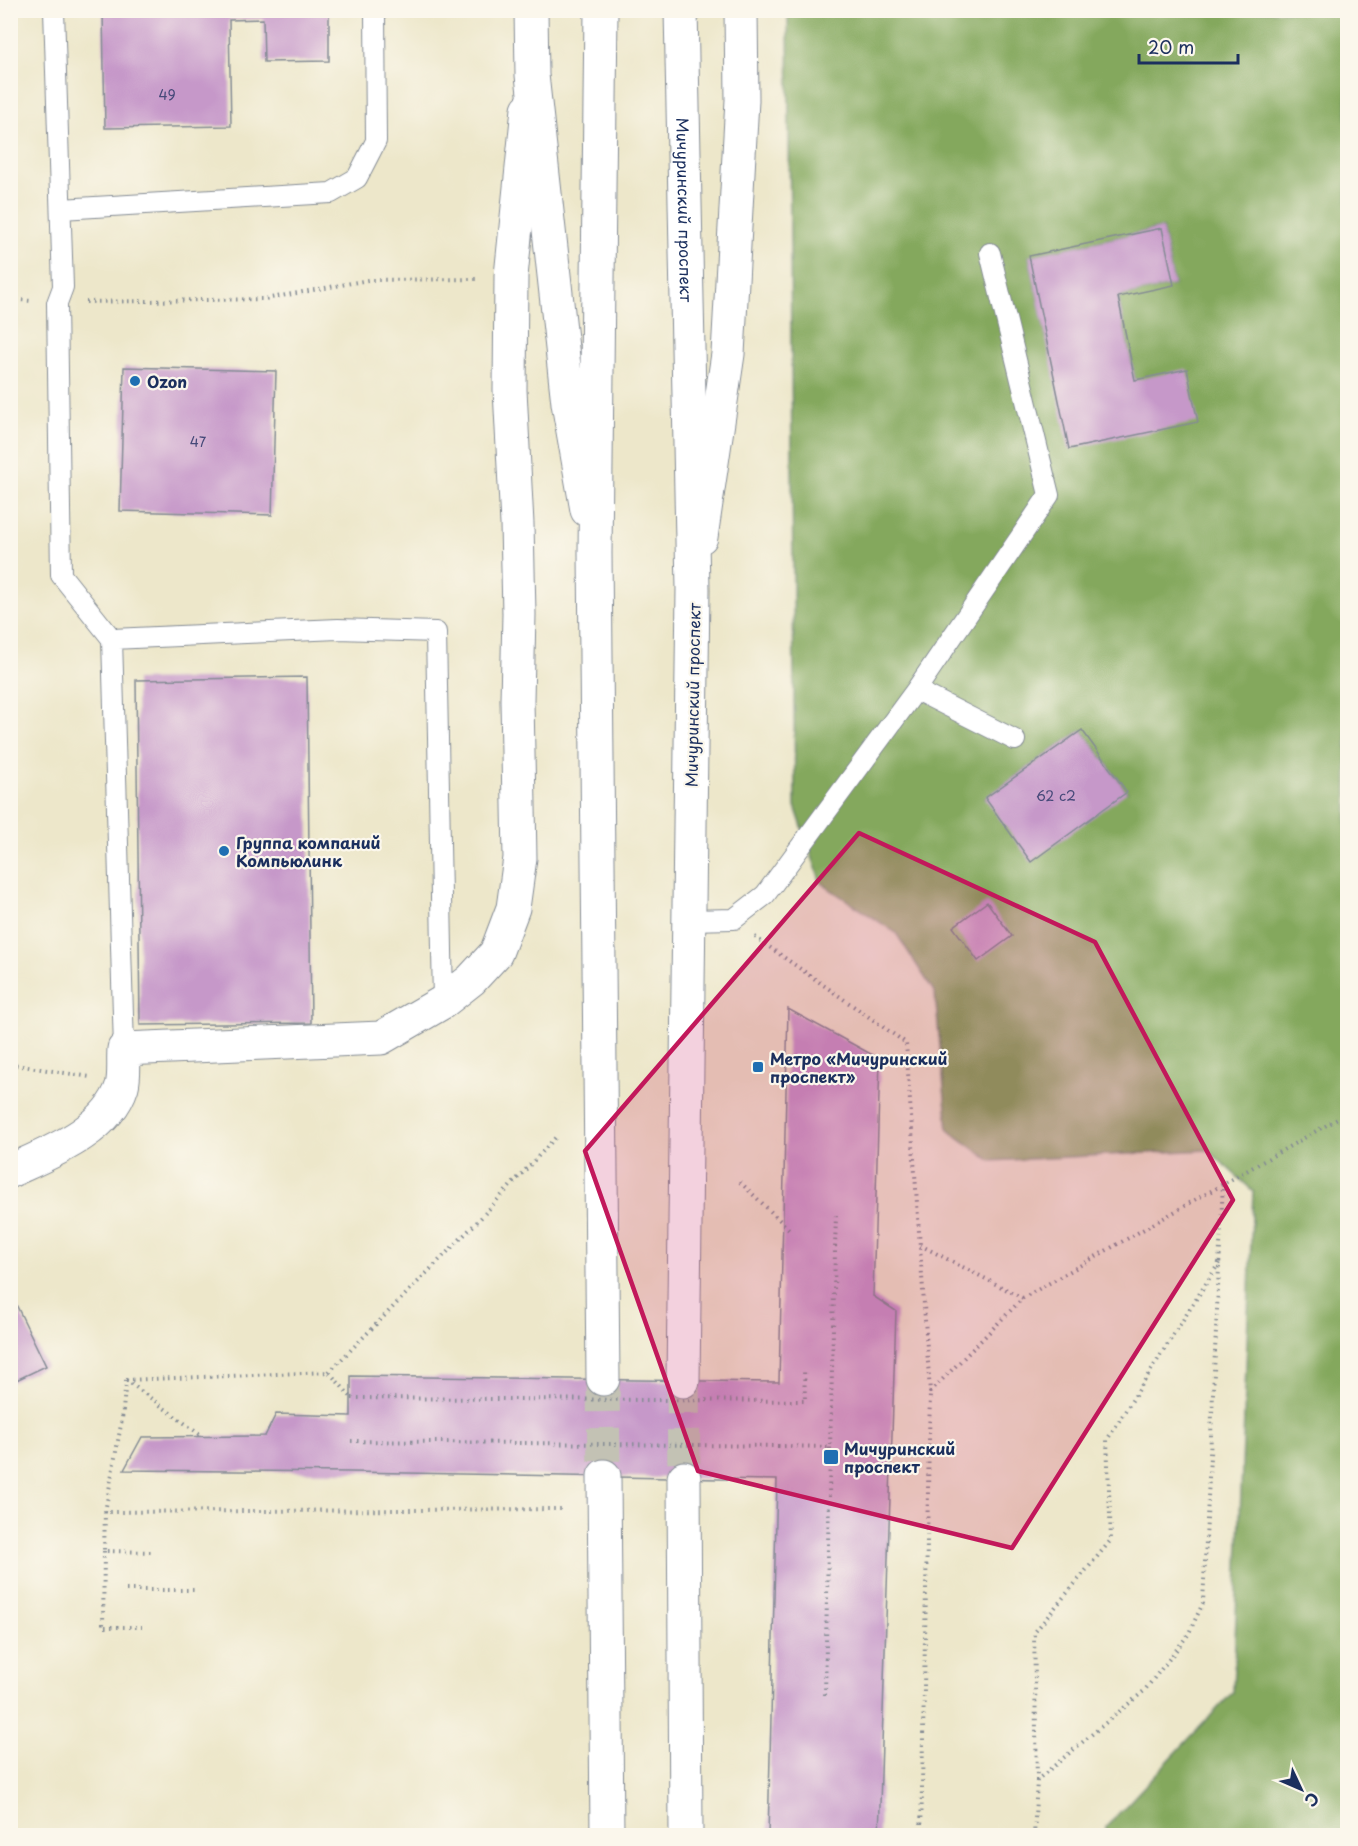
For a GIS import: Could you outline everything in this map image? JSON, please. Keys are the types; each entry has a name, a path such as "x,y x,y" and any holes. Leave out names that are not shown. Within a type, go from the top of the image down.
{"main road":[{"path":"531,10 532,75 568,403 595,553"},
{"path":"601,10 595,553 603,1379"},
{"name":"Мичуринский проспект","path":"681,10 693,589 683,1381"},
{"path":"693,589 728,354 741,100 741,10"},
{"path":"10,1172 74,1141 111,1109 122,1085 124,1049 381,1038 443,1002 471,980 496,953 513,908 520,858 518,603 510,390 511,276 532,75"},
{"path":"604,1476 607,1836"},
{"path":"684,1478 686,1836"}],"lane":[{"path":"54,10 63,287 57,303 61,575 112,639 124,1049"},
{"path":"61,209 332,194 357,178 376,141 375,10"},
{"path":"689,920 734,919 765,895 916,690 1049,495 990,253"},
{"path":"112,639 338,629 436,632 443,1002"},
{"path":"916,690 1015,740"}],"path":[{"path":"10,299 57,303 265,299 368,280 489,279"},
{"path":"734,919 758,939 906,1043 930,1392 921,1836"},
{"path":"10,1064 93,1078"},
{"path":"930,1392 1023,1298 1347,1113"},
{"path":"126,1380 329,1372 476,1223 556,1137"},
{"path":"740,1182 790,1230"},
{"path":"1037,1780 1144,1690 1188,1635 1203,1603 1223,1183"},
{"path":"825,1695 836,1212"},
{"path":"920,1244 1023,1298"},
{"path":"1034,1836 1037,1780 1034,1633 1111,1540 1107,1440 1219,1263"},
{"path":"329,1372 352,1398 805,1401 804,1368"},
{"path":"126,1380 202,1436"},
{"path":"126,1380 122,1419 105,1512 103,1627 142,1627"},
{"path":"351,1441 830,1447"},
{"path":"105,1512 561,1509"},
{"path":"104,1551 154,1552"},
{"path":"126,1590 194,1590"}],"highlighted area":[{"path":"859,833 1095,942 1233,1200 1012,1548 698,1471 585,1151"}],"green space":[{"path":"788,11 1347,11 1347,1835 1106,1835 1106,1827 1233,1692 1253,1191 1208,1150 991,1161 948,1130 935,993 896,933 821,883 795,806","holes":["1162,228 1174,285 1118,297 1135,380 1070,449 1029,256","1082,730 1127,792 986,798"]}],"building":[{"path":"103,10 329,10 329,61 264,62 263,19 229,20 231,126 105,128"},
{"path":"1162,228 1174,285 1118,297 1135,380 1187,369 1198,422 1069,449 1029,256"},
{"path":"124,367 276,371 272,515 120,511"},
{"name":"Группа компаний Компьюлинк","path":"307,677 311,1023 140,1025 136,680"},
{"path":"1082,730 1127,792 1031,862 985,798"},
{"path":"987,902 1012,936 978,961 953,927"},
{"path":"788,1009 880,1059 873,1296 896,1311 879,1836 768,1836 777,1480 124,1470 142,1437 265,1436 276,1414 351,1416 351,1376 779,1382"},
{"path":"10,1292 46,1366 10,1383"}],"tunnel":[{"path":"603,1379 604,1476"},
{"path":"683,1381 684,1478"}],"place":[{"name":"Ozon","path":"135,381"},
{"name":"Группа компаний Компьюлинк","path":"224,851"},
{"name":"Метро «Мичуринский проспект»","path":"758,1067"},
{"name":"Мичуринский проспект","path":"831,1457"}]}
